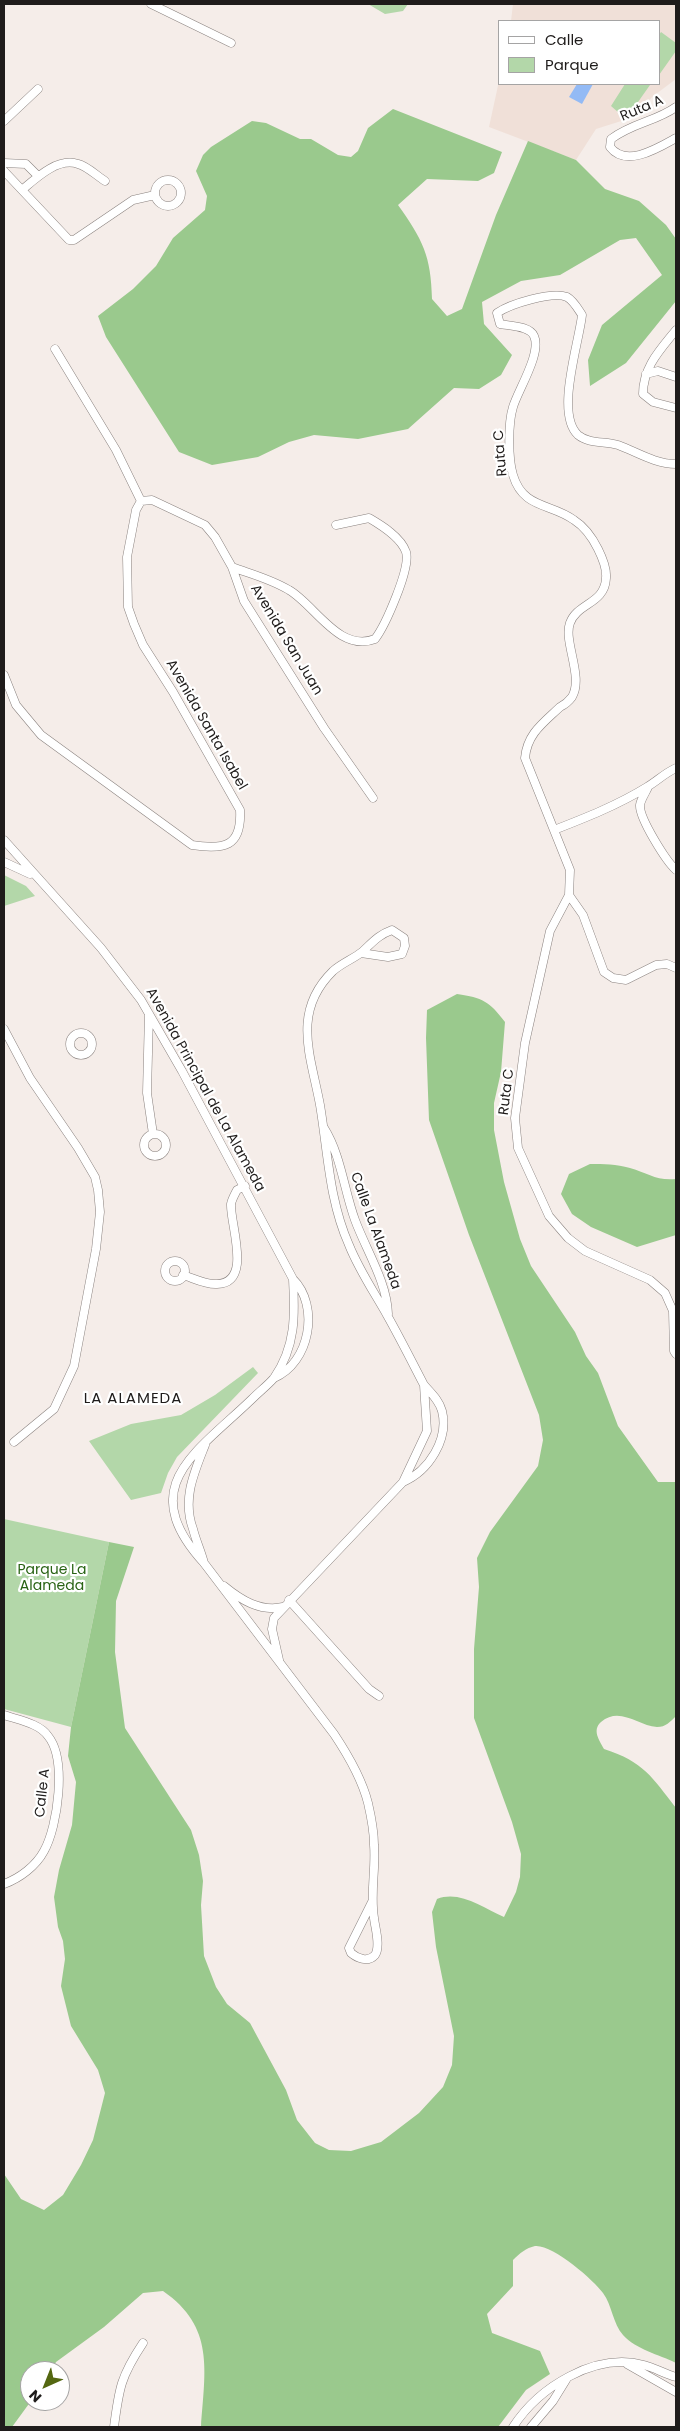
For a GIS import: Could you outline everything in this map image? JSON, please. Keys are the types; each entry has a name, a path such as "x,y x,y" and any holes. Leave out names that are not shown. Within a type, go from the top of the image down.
{"street":[{"path":"151,4 231,43"},
{"path":"4,121 38,89"},
{"name":"Ruta A","path":"676,107 663,116 630,126 611,139 610,147 615,154 622,157 631,156 644,154 676,138"},
{"path":"22,190 38,176 68,162 80,164 105,181"},
{"path":"4,163 26,164 38,176"},
{"path":"4,171 69,240 74,240 134,200 156,195"},
{"path":"4,180 15,182"},
{"name":"Ruta C","path":"676,464 650,459 609,442 589,441 577,434 568,414 567,395 582,315 576,304 566,297 551,295 505,307 497,313 500,324 529,330 534,336 536,349 512,409 509,434 513,475 521,490 532,502 573,519 586,530 599,552 606,576 604,590 592,603 574,614 569,625 576,684 572,698 535,730 526,745 525,758 570,870 569,895 550,932 525,1043 515,1118 518,1148 549,1216 568,1238 585,1251 650,1280 665,1293 673,1311 674,1350 676,1354"},
{"path":"676,330 656,354 646,374 643,394 646,398 676,408"},
{"path":"55,349 116,450 141,501"},
{"path":"646,374 658,371 676,377"},
{"name":"Avenida San Juan","path":"141,501 152,500 205,525 215,537 232,567 244,601 324,728 373,798"},
{"name":"Avenida Santa Isabel","path":"4,675 16,705 41,735 192,846 220,848 229,843 238,833 241,822 240,810 173,692 143,645 128,607 127,556 136,510 141,501"},
{"path":"232,567 272,581 291,591 333,629 354,641 362,642 375,639 386,620 399,585 406,565 406,552 389,531 369,518 336,525"},
{"path":"554,830 594,814 648,786 657,778 676,768"},
{"path":"648,786 640,805 644,819 668,863 676,870"},
{"name":"Avenida Principal de La Alameda","path":"4,840 117,967 149,1014 245,1186 293,1279 301,1287 308,1301 309,1316 300,1355 283,1374 274,1378 185,1464 177,1478 172,1500 174,1519 187,1544 347,1754 367,1801 374,1845 372,1902 378,1945 375,1955 369,1959 362,1959 351,1953 349,1948 372,1902"},
{"name":"Avenida Principal de La Alameda","path":"4,862 38,879"},
{"path":"569,895 583,915 604,972 614,978 626,980 656,965 667,964 676,968"},
{"name":"Calle La Alameda","path":"361,953 395,957 402,954 405,946 404,938 392,930 376,938 361,953 344,962 326,978 312,1000 308,1013 307,1042 323,1127 326,1163 348,1245 424,1385 437,1399 442,1411 441,1435 432,1458 413,1478 404,1482"},
{"path":"149,1014 147,1092 153,1134"},
{"path":"4,1029 30,1078 78,1148 95,1177 100,1212 96,1249 74,1366 54,1409 14,1442"},
{"name":"Calle La Alameda","path":"323,1127 331,1140 355,1220 388,1300 388,1316"},
{"path":"183,1275 216,1284 224,1283 235,1274 238,1262 231,1202 237,1190 245,1186"},
{"path":"342,1224 355,1220"},
{"name":"Avenida Principal de La Alameda","path":"274,1378 292,1338 295,1324 293,1279"},
{"path":"295,1324 306,1331"},
{"name":"Calle La Alameda","path":"289,1600 404,1482 427,1431 424,1385"},
{"path":"427,1431 441,1435"},
{"name":"Avenida Principal de La Alameda","path":"204,1564 190,1518 188,1499 192,1480 205,1445"},
{"path":"172,1500 188,1499"},
{"path":"214,1578 239,1597 261,1608 273,1609 283,1607"},
{"path":"280,1664 272,1629 274,1618 289,1600 369,1689 379,1696"},
{"name":"Calle A","path":"4,1715 42,1728 54,1747 60,1771 55,1814 44,1851 30,1869 4,1884"},
{"path":"114,2427 121,2383 126,2368 142,2343"},
{"path":"626,2364 676,2392"},
{"path":"513,2427 548,2388 596,2365 644,2364 676,2377"},
{"path":"531,2427 566,2380"},
{"path":"527,2410 535,2411 538,2419"}],"shaded area":[{"path":"513,4 676,4 676,79 652,97 637,116 596,129 576,160 489,127 498,85 660,85 660,20 511,20"}],"green space":[{"path":"368,4 408,4 403,11 385,14"},
{"path":"661,32 676,43 676,51 660,74"},
{"path":"624,85 650,85 626,119 611,106"},
{"path":"393,109 502,152 494,173 478,181 427,179 398,205 414,228 424,249 430,271 432,299 447,316 462,309 496,215 528,141 576,160 605,189 639,201 666,225 676,239 676,301 626,363 590,386 588,360 602,325 662,275 636,238 620,240 560,275 521,281 482,302 484,324 512,355 501,375 479,389 454,388 408,429 358,439 314,435 289,442 258,457 212,465 179,452 106,337 98,316 133,289 156,266 173,238 205,210 207,196 196,171 203,155 211,147 252,121 266,123 300,139 311,139 338,155 351,157 358,151 368,128"},
{"path":"4,875 26,886 35,896 4,906"},
{"path":"457,994 473,997 485,1002 505,1022 501,1072 494,1103 494,1130 504,1182 520,1239 531,1266 575,1332 586,1356 598,1373 618,1426 658,1482 676,1482 676,1716 665,1725 657,1727 622,1716 615,1716 601,1722 598,1725 597,1732 598,1739 604,1749 629,1759 638,1765 653,1779 676,1808 676,2363 641,2348 629,2340 620,2331 603,2293 591,2280 562,2257 552,2251 535,2246 523,2251 513,2260 513,2286 487,2314 492,2333 540,2351 550,2374 526,2390 498,2427 201,2427 204,2368 203,2351 199,2335 191,2319 180,2305 163,2291 143,2293 104,2327 57,2361 20,2361 20,2411 24,2411 12,2427 4,2427 4,2174 21,2199 44,2210 63,2195 93,2140 105,2093 98,2070 71,2026 61,1986 65,1959 54,1897 59,1870 72,1825 76,1782 68,1756 71,1727 109,1542 134,1547 116,1601 115,1652 125,1728 191,1830 199,1855 203,1881 201,1905 204,1956 216,1987 227,2004 250,2023 286,2090 297,2120 315,2143 329,2150 351,2151 381,2142 419,2113 443,2087 452,2065 454,2036 436,1947 432,1912 437,1899 454,1897 471,1901 504,1917 516,1892 520,1877 521,1854 512,1822 474,1718 474,1649 479,1587 477,1558 490,1532 538,1466 543,1440 539,1415 469,1235 429,1120 426,1038 427,1010"},
{"path":"590,1164 620,1166 657,1178 676,1179 676,1235 637,1247 591,1227 572,1214 561,1194 569,1174"},
{"path":"253,1367 258,1373 177,1457 168,1473 161,1493 131,1500 89,1441 131,1424 181,1415 215,1395"},
{"name":"Parque La Alameda","path":"4,1519 109,1542 71,1727 4,1709"}],"water":[{"path":"576,85 592,85 582,104 569,97"}],"district":[{"name":"LA ALAMEDA","path":"133,1399"}]}
